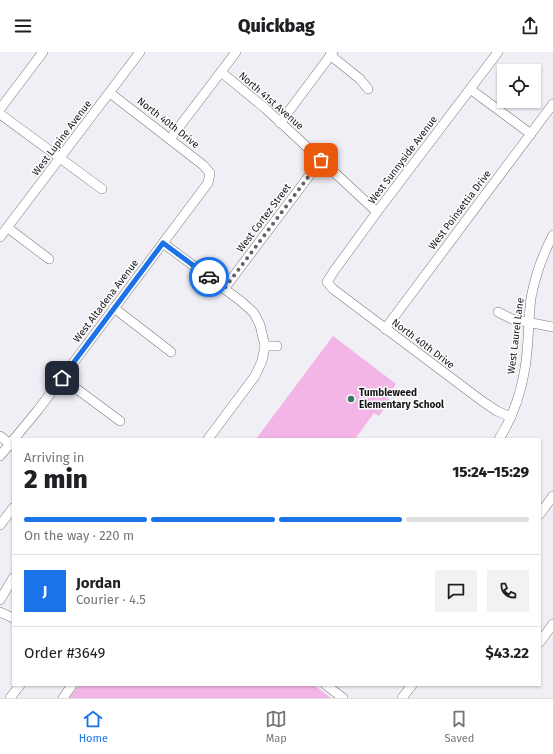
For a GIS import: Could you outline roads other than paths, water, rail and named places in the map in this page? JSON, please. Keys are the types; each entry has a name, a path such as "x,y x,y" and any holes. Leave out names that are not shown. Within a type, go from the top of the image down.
{"street":[{"path":"0,109 43,52"},
{"name":"West Lupine Avenue","path":"0,237 140,52"},
{"path":"170,139 236,52"},
{"name":"West Sunnyside Avenue","path":"327,282 377,212 498,52"},
{"path":"280,122 331,54 360,79 368,89"},
{"name":"North 41st Avenue","path":"221,72 254,98 377,212"},
{"path":"470,89 531,134"},
{"name":"North 40th Drive","path":"110,93 203,165 210,173"},
{"name":"West Poinsettia Drive","path":"385,329 553,104"},
{"path":"0,114 102,189"},
{"name":"West Cortez Street","path":"224,289 321,160"},
{"name":"West Altadena Avenue","path":"15,438 208,184 210,173"},
{"path":"8,228 49,259"},
{"name":"West Laurel Lane","path":"500,438 511,417 521,387 525,367 532,298 539,269 553,235"},
{"path":"163,243 242,302 254,313 260,325 265,346 262,361 255,376 209,438"},
{"name":"North 40th Drive","path":"327,282 333,289 385,329 482,401 497,411 511,417"},
{"path":"114,308 172,352"},
{"path":"498,312 508,318 553,327"},
{"path":"265,346 277,346"},
{"path":"62,378 120,421"},
{"path":"0,436 12,442"},
{"name":"West Altadena Avenue","path":"0,456 12,442"},
{"path":"541,513 553,496"},
{"path":"0,525 12,509"},
{"path":"0,600 12,580"},
{"path":"0,612 12,618"},
{"path":"541,641 553,624"},
{"path":"10,698 19,686"},
{"path":"62,698 71,686"},
{"path":"327,686 343,698"},
{"path":"402,698 411,686"}],"place":[{"name":"Tumbleweed Elementary School","path":"351,399"}]}
